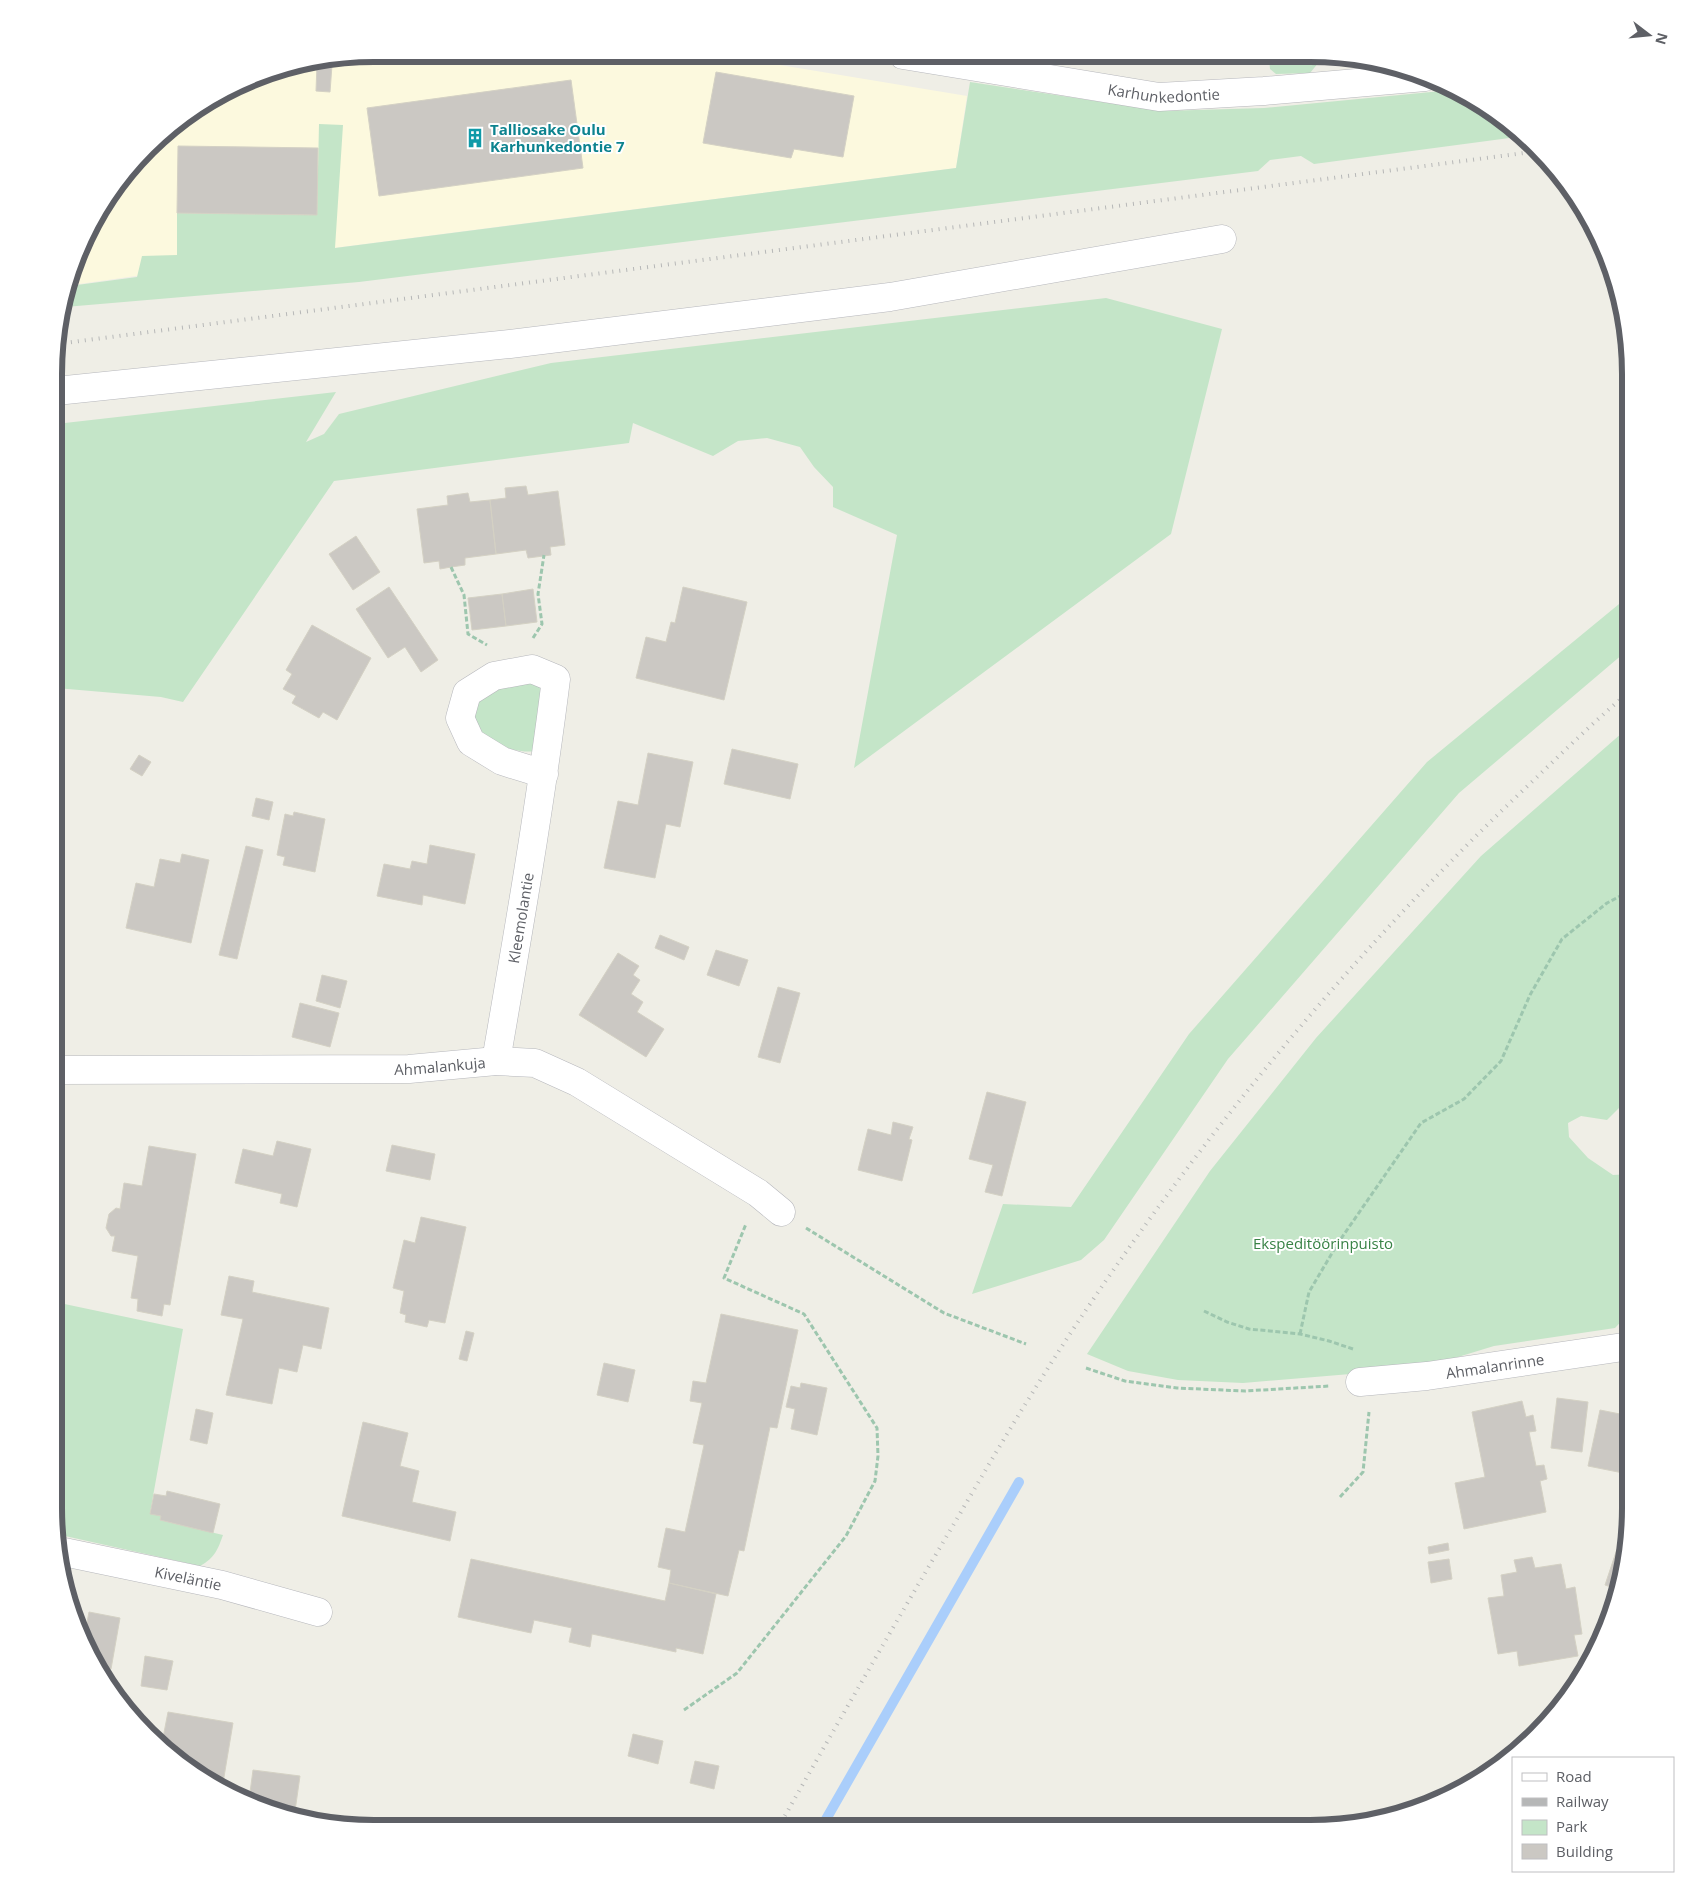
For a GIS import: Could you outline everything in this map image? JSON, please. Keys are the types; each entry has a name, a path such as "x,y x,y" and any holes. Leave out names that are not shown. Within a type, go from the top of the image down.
{"street":[{"name":"Karhunkedontie","path":"952,63 1159,97 1408,78"},
{"path":"63,389 510,344 890,297 1222,239"},
{"name":"Kleemolantie","path":"496,1061 544,774"},
{"name":"Ahmalankuja","path":"63,1070 409,1069 496,1061 535,1063 577,1082 758,1193 781,1212"},
{"name":"Ahmalanrinne","path":"1368,1381 1427,1376 1622,1347"},
{"name":"Kiveläntie","path":"66,1552 222,1585 318,1612"}],"path":[{"path":"531,640 542,624 538,594 544,556"},
{"path":"451,567 464,595 468,634 487,645"},
{"path":"1300,1334 1309,1292 1338,1243 1421,1123 1464,1099 1501,1061 1530,995 1562,939 1607,903 1622,895"},
{"path":"684,1710 737,1672 846,1536 875,1481 878,1456 877,1428 804,1314 724,1278 758,1193"},
{"path":"781,1212 944,1313 1026,1344"},
{"path":"1204,1311 1227,1322 1249,1329 1300,1334 1356,1350"},
{"path":"1086,1368 1125,1381 1177,1388 1245,1391 1319,1388 1368,1381 1369,1406 1363,1472 1340,1497"}],"shaded area":[{"path":"354,63 767,63 967,96 956,168 334,248 76,284 86,255 104,218 127,184 169,140 201,115 236,95 274,79 313,68"}],"green space":[{"path":"1269,63 1318,63 1310,73 1276,74 1270,69"},
{"path":"970,82 1162,111 1264,108 1440,91 1466,104 1512,138 1314,164 1301,156 1270,160 1258,171 359,282 70,307 77,282 77,285 137,277 142,256 177,255 177,213 317,215 319,124 343,125 335,248 956,168"},
{"path":"1106,298 1222,329 1171,534 854,768 897,535 833,507 833,487 814,467 800,447 767,438 738,441 713,456 633,423 629,443 334,481 183,702 161,697 63,689 63,423 336,392 306,442 324,434 339,414 551,363"},
{"path":"1622,602 1622,655 1459,793 1228,1059 1104,1240 1081,1260 972,1294 1003,1204 1071,1207 1189,1034 1427,762"},
{"path":"514,680 538,683 544,691 535,751 513,750 489,741 479,733 474,722 471,710 484,695"},
{"name":"Ekspeditöörinpuisto","path":"1622,733 1622,1105 1607,1120 1581,1116 1568,1123 1569,1137 1588,1158 1613,1175 1622,1174 1622,1321 1615,1328 1494,1346 1422,1368 1243,1383 1178,1380 1128,1371 1087,1354 1210,1171 1316,1038 1481,856"},
{"path":"63,1304 183,1329 150,1513 161,1516 160,1520 223,1535 215,1553 200,1566 64,1536"}],"building":[{"path":"332,65 330,92 316,91 317,67"},
{"path":"716,72 854,96 843,157 794,149 791,158 703,143"},
{"name":"Talliosake Oulu Karhunkedontie 7","path":"571,80 583,168 379,196 367,108"},
{"path":"178,146 318,148 317,215 177,213"},
{"path":"526,486 528,495 558,491 565,545 550,547 551,555 528,558 526,550 496,554 490,500 506,498 505,488"},
{"path":"468,493 470,502 490,500 496,554 465,558 465,565 440,569 439,561 424,563 417,509 448,505 447,496"},
{"path":"356,536 380,572 353,590 329,554"},
{"path":"389,587 438,660 421,672 405,647 388,658 356,609"},
{"path":"683,587 747,602 724,700 636,678 646,637 666,642 671,622 675,623"},
{"path":"533,589 537,622 506,626 502,594"},
{"path":"502,594 506,626 472,630 468,598"},
{"path":"312,625 371,658 337,720 323,712 319,718 292,703 296,696 283,689 292,674 286,670"},
{"path":"732,749 798,764 790,799 724,784"},
{"path":"648,753 693,762 680,827 666,824 655,878 604,868 618,801 638,805"},
{"path":"139,755 151,762 142,776 130,769"},
{"path":"256,798 273,802 269,820 252,816"},
{"path":"294,812 325,819 315,872 283,865 285,857 277,855 285,814 293,816"},
{"path":"430,845 475,854 465,904 423,895 422,905 377,896 384,864 410,869 412,861 427,864"},
{"path":"246,846 263,850 237,959 219,955"},
{"path":"182,854 209,860 191,943 126,928 136,883 154,887 160,859 180,863"},
{"path":"660,935 689,947 684,960 655,948"},
{"path":"716,950 748,960 739,986 707,975"},
{"path":"618,953 639,966 633,975 640,980 631,994 643,1002 637,1012 664,1029 646,1057 579,1015"},
{"path":"322,975 347,981 340,1008 316,1001"},
{"path":"778,987 800,993 780,1063 758,1057"},
{"path":"300,1003 339,1013 330,1047 292,1037"},
{"path":"987,1092 1026,1102 1002,1196 985,1192 993,1165 969,1159"},
{"path":"893,1122 913,1127 909,1139 912,1140 902,1181 858,1170 868,1129 891,1135"},
{"path":"277,1141 311,1149 297,1207 280,1203 282,1194 235,1183 243,1149 273,1156"},
{"path":"392,1145 435,1154 430,1180 386,1171"},
{"path":"149,1146 196,1154 170,1305 164,1304 162,1316 137,1311 138,1299 131,1298 138,1256 112,1251 115,1236 111,1236 106,1228 109,1214 116,1208 120,1209 124,1183 142,1186"},
{"path":"421,1217 466,1227 445,1323 429,1320 427,1327 405,1322 406,1315 400,1313 404,1291 393,1288 404,1240 415,1243"},
{"path":"229,1276 254,1281 252,1292 329,1308 321,1349 303,1345 297,1372 279,1368 272,1404 226,1395 243,1319 221,1315"},
{"path":"721,1314 798,1330 777,1428 770,1427 744,1551 739,1550 728,1596 669,1583 671,1570 658,1567 666,1528 685,1532 704,1445 693,1443 702,1403 690,1401 693,1381 706,1383"},
{"path":"466,1331 474,1333 467,1361 459,1359"},
{"path":"604,1363 635,1370 628,1402 597,1395"},
{"path":"801,1383 827,1388 817,1435 791,1429 795,1409 786,1407 791,1386 800,1388"},
{"path":"1557,1398 1588,1402 1582,1452 1551,1448"},
{"path":"1522,1401 1526,1417 1533,1415 1536,1431 1529,1432 1536,1466 1544,1465 1547,1479 1540,1481 1546,1512 1464,1529 1455,1483 1485,1477 1472,1412"},
{"path":"196,1409 213,1413 207,1444 190,1440"},
{"path":"1600,1410 1622,1414 1622,1473 1588,1466"},
{"path":"363,1422 408,1433 400,1466 419,1471 412,1502 456,1512 450,1541 342,1516"},
{"path":"167,1491 220,1504 213,1533 160,1520 161,1516 150,1514 154,1494 166,1496"},
{"path":"1448,1543 1449,1550 1429,1554 1428,1547"},
{"path":"1617,1549 1619,1550 1611,1587 1605,1585"},
{"path":"1532,1557 1535,1568 1561,1564 1566,1589 1575,1587 1582,1634 1574,1635 1578,1656 1519,1666 1517,1651 1498,1654 1488,1598 1504,1596 1501,1575 1517,1572 1514,1560"},
{"path":"471,1559 665,1601 669,1583 716,1594 703,1654 676,1648 676,1652 592,1634 590,1647 569,1642 572,1628 534,1620 531,1633 458,1617"},
{"path":"1449,1559 1452,1579 1431,1583 1428,1562"},
{"path":"89,1612 120,1618 111,1669 107,1668 104,1664 86,1627"},
{"path":"145,1656 173,1661 167,1690 141,1686"},
{"path":"168,1712 233,1723 223,1781 184,1755 163,1737"},
{"path":"633,1734 663,1741 658,1764 628,1756"},
{"path":"695,1761 719,1766 714,1789 690,1783"},
{"path":"253,1770 300,1776 295,1809 250,1794"}],"waterway":[{"path":"826,1820 1019,1482"}],"railway":[{"path":"64,343 1528,152"},
{"path":"783,1820 912,1594 1039,1383 1090,1304 1190,1164 1298,1029 1413,901 1473,839 1622,698"}],"place":[{"name":"Talliosake Oulu Karhunkedontie 7","path":"475,138"}]}
